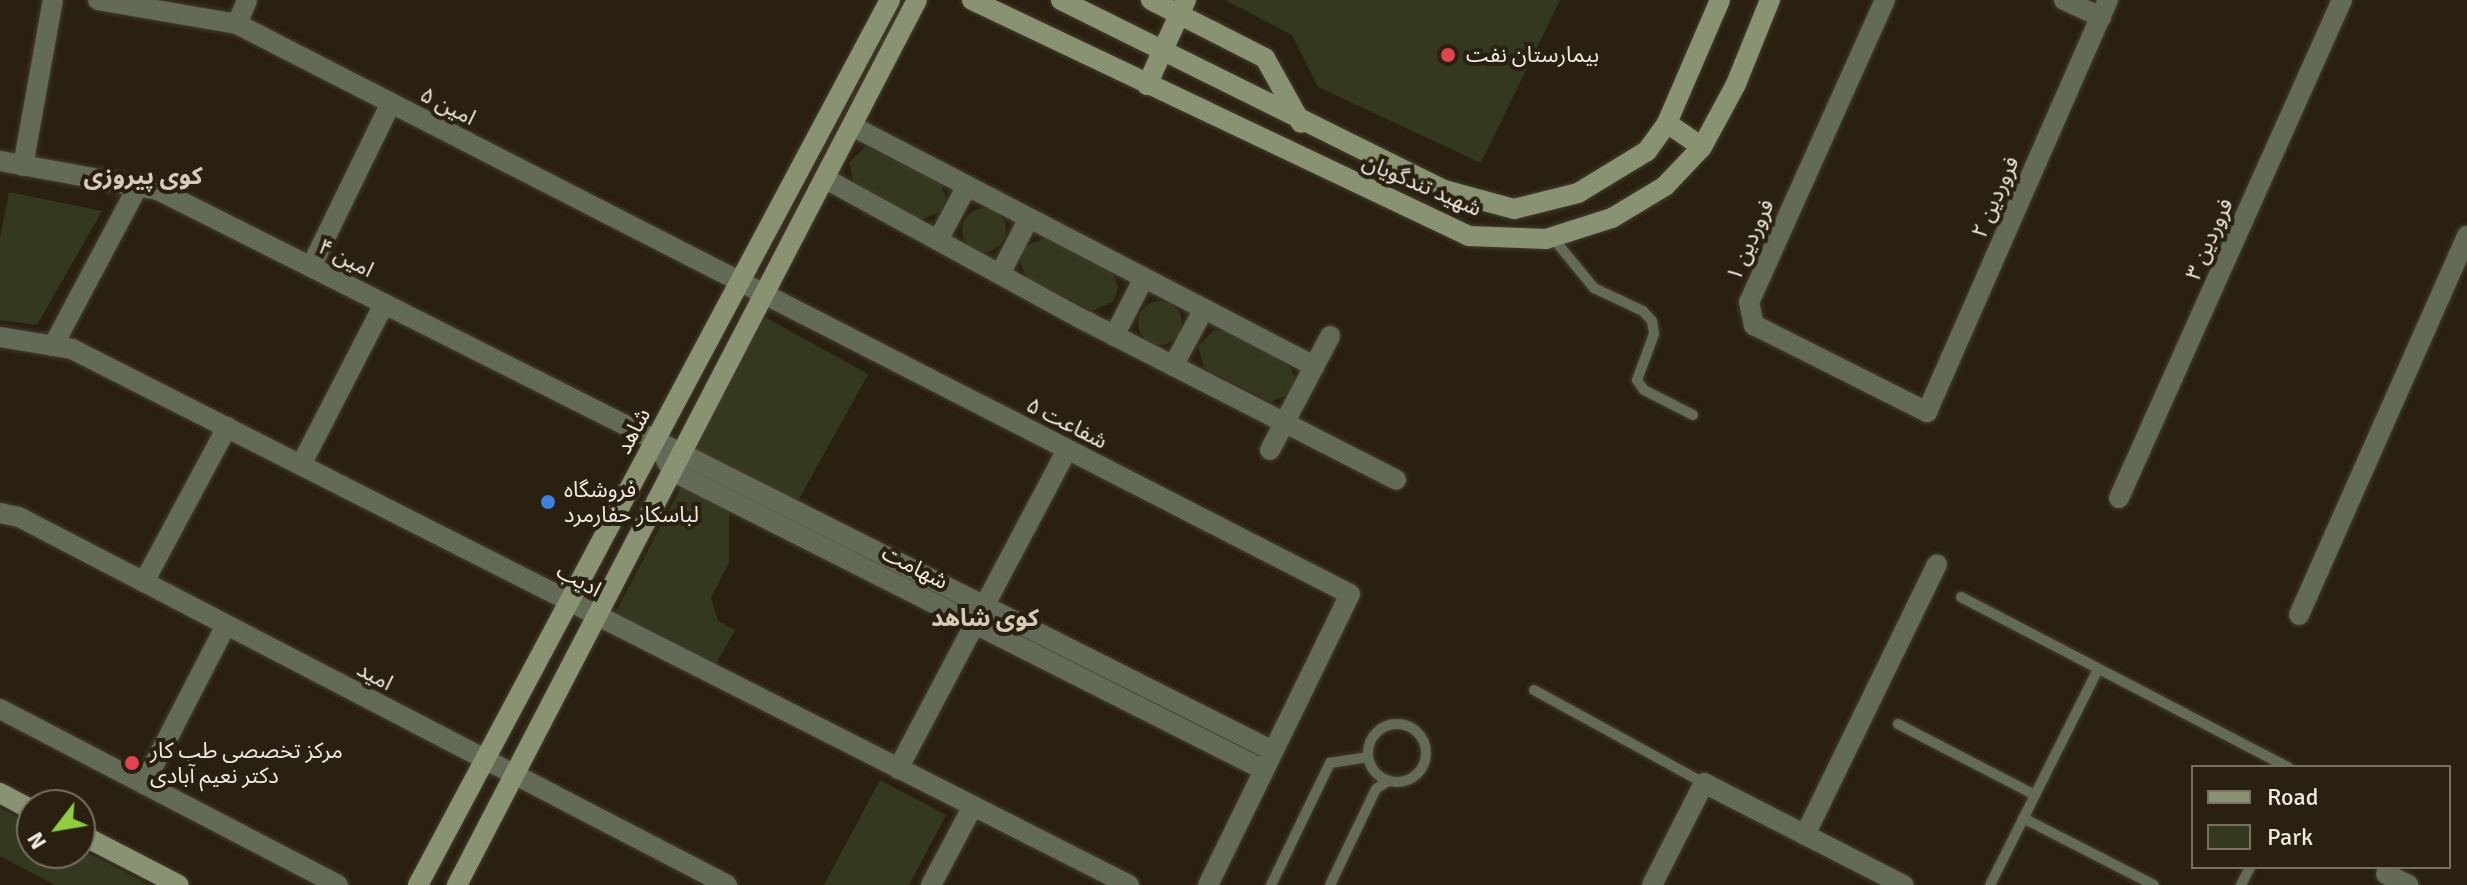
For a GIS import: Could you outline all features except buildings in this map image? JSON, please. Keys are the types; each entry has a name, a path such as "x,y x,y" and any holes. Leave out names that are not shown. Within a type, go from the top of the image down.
{"main road":[{"name":"شاهد","path":"418,885 890,0"},
{"path":"457,885 917,0"},
{"name":"شهید تندگویان","path":"972,0 1469,236 1552,237 1612,218 1665,186 1702,147 1736,84 1770,0"},
{"name":"شهید تندگویان","path":"1061,0 1301,123 1444,190 1514,209 1578,193 1647,151 1667,123 1720,0"},
{"path":"1151,0 1183,8 1265,58 1301,123"},
{"path":"1147,85 1183,8"},
{"path":"1667,123 1702,147"},
{"path":"1433,219 1444,190"},
{"path":"96,842 179,885"}],"street":[{"path":"23,166 53,0"},
{"name":"امین ۵","path":"98,0 237,24 763,296"},
{"path":"237,24 247,0"},
{"name":"فروردین ۱","path":"1885,0 1749,302 1754,325 1927,412"},
{"path":"2064,0 2104,8"},
{"name":"فروردین ۳","path":"2119,498 2342,0"},
{"name":"فروردین ۲","path":"1927,412 2104,8"},
{"path":"311,267 391,103"},
{"path":"852,126 1314,366"},
{"name":"امین ۴","path":"0,161 158,190 682,451"},
{"path":"824,178 1114,336 1396,480"},
{"path":"53,346 138,186"},
{"path":"938,240 967,186"},
{"path":"1000,274 1029,218"},
{"path":"2299,615 2467,235"},
{"path":"1114,336 1144,278"},
{"name":"شفاعت ۵","path":"763,296 1350,594 1273,751"},
{"path":"301,465 384,304"},
{"path":"1173,366 1204,309"},
{"path":"1270,450 1330,336"},
{"name":"ادیب","path":"0,337 72,349 1129,885"},
{"path":"144,582 227,427"},
{"path":"655,440 672,471"},
{"path":"898,769 1067,450"},
{"name":"شهامت","path":"682,451 1273,751"},
{"name":"شهامت","path":"672,471 1264,770"},
{"name":"امید","path":"0,513 19,517 727,885"},
{"path":"1805,835 1937,564"},
{"path":"144,784 226,625"},
{"path":"0,709 338,885"},
{"path":"1208,885 1273,751"},
{"path":"1652,885 1704,783 1903,885"},
{"path":"931,885 973,806"},
{"path":"2385,875 2409,885"}],"lane":[{"path":"1552,237 1594,288 1643,311 1652,321 1654,334 1637,380 1644,390 1693,415"},
{"path":"1961,597 2284,765"},
{"path":"1990,885 2098,669"},
{"path":"1534,690 1704,783"},
{"path":"1330,885 1376,789 1388,781 1412,777 1426,758 1424,742 1413,729 1397,724 1381,728 1370,740 1367,757 1374,772 1388,781"},
{"path":"1898,724 2035,795"},
{"path":"1271,885 1330,763 1367,757"},
{"path":"2023,818 2154,885"}],"green space":[{"path":"1225,0 1560,0 1481,163 1318,87 1292,35"},
{"path":"866,146 940,183 946,197 941,212 920,220 854,184 849,162"},
{"path":"9,192 102,211 37,325 0,320 0,238"},
{"path":"984,208 1000,214 1006,230 1000,246 984,252 968,246 962,230 968,214"},
{"path":"1045,238 1112,272 1118,287 1114,301 1093,311 1026,277 1020,262 1024,247"},
{"path":"1160,301 1176,307 1182,323 1176,339 1160,345 1144,339 1138,323 1144,307"},
{"path":"765,317 868,374 794,508 691,451"},
{"path":"1214,330 1229,332 1289,364 1295,378 1291,393 1271,402 1204,368 1198,346"},
{"path":"684,481 729,504 729,562 711,598 718,621 735,630 712,671 611,621"},
{"path":"880,780 946,815 909,885 824,885"},
{"path":"0,808 16,816 16,864 0,856"},
{"path":"96,857 149,885 55,885 25,869 96,869"}],"place":[{"name":"بیمارستان نفت","path":"1448,55"},
{"name":"فروشگاه لباسکار حفارمرد","path":"548,502"},
{"name":"مرکز تخصصی طب کار دکتر نعیم آبادی","path":"132,763"}],"district":[{"name":"کوی پیروزی","path":"143,177"},
{"name":"کوی شاهد","path":"985,619"}]}
